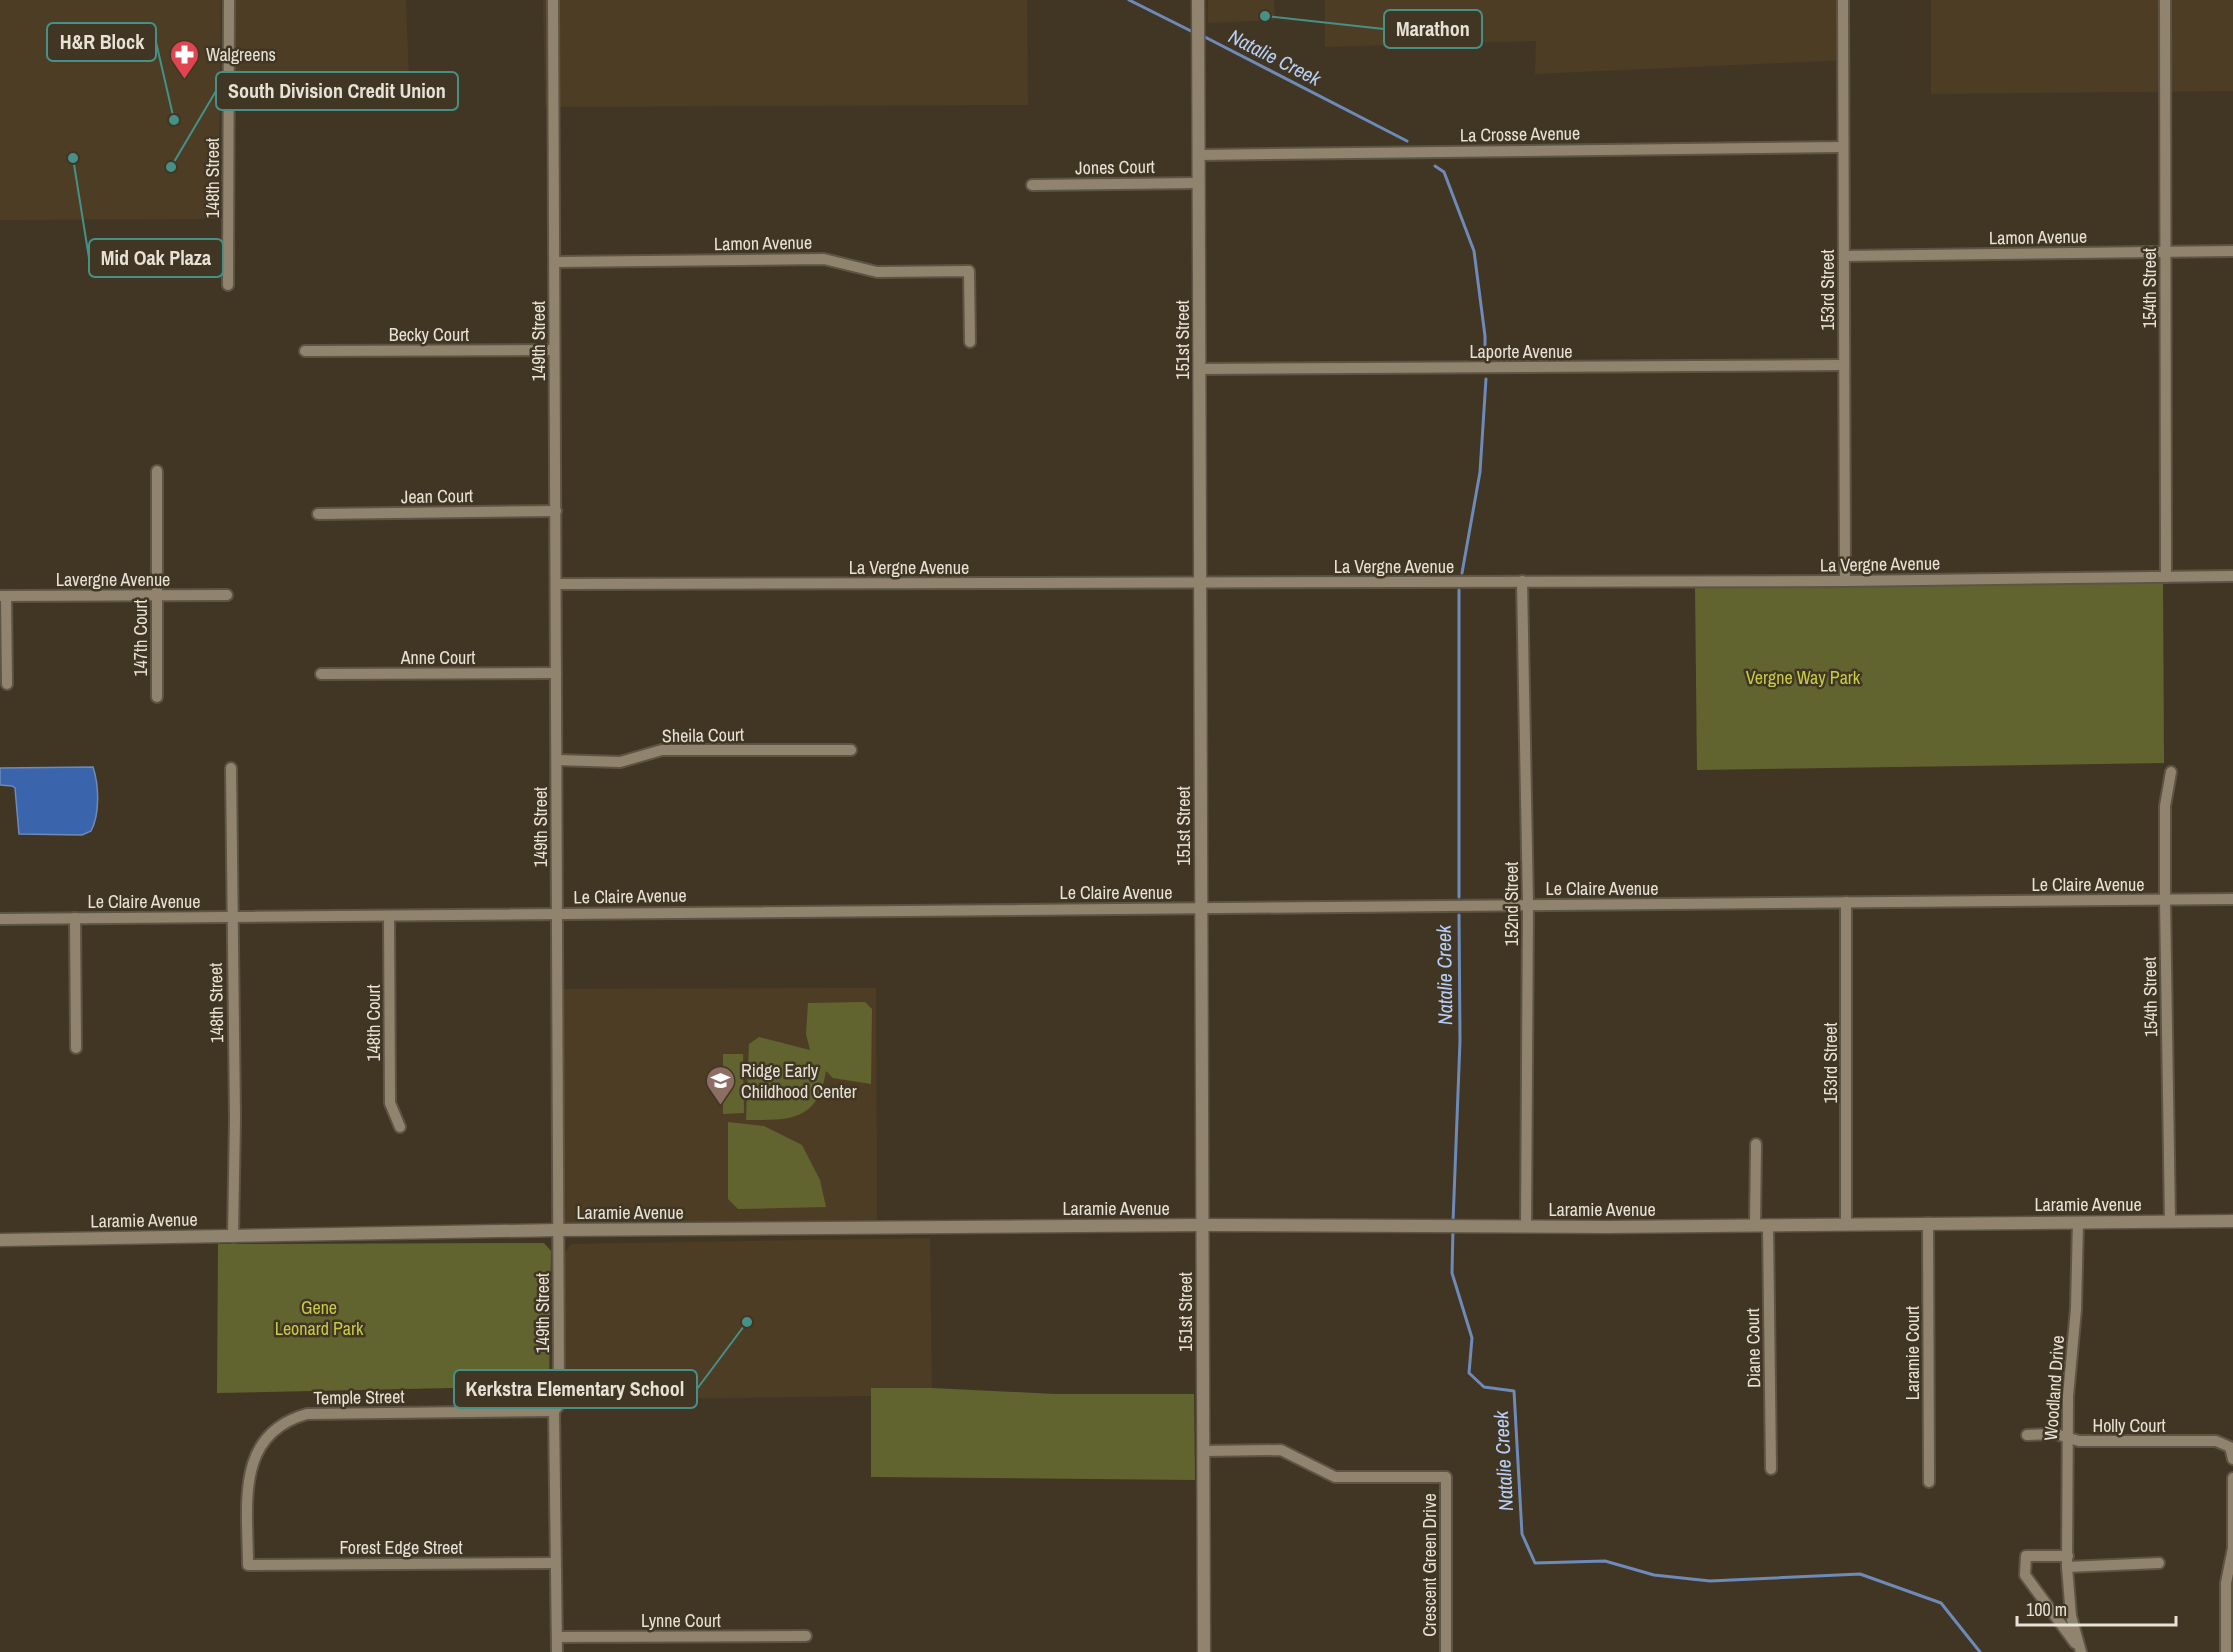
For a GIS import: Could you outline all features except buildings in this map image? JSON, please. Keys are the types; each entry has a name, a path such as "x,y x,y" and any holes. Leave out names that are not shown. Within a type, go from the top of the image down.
{"street":[{"name":"148th Street","path":"228,285 229,0"},
{"name":"149th Street","path":"553,0 559,1405 554,1411 554,1563 557,1652"},
{"name":"151st Street","path":"1198,0 1204,1652"},
{"name":"153rd Street","path":"1843,0 1845,581"},
{"name":"154th Street","path":"2165,0 2166,577"},
{"name":"La Crosse Avenue","path":"1199,155 1842,147"},
{"name":"Jones Court","path":"1032,185 1199,183"},
{"name":"Lamon Avenue","path":"1844,256 2233,251"},
{"name":"Lamon Avenue","path":"555,262 824,259 877,272 969,271 970,342"},
{"name":"Becky Court","path":"305,351 554,350"},
{"name":"Laporte Avenue","path":"1200,369 1843,365"},
{"name":"147th Court","path":"157,471 157,697"},
{"name":"Jean Court","path":"318,514 556,511"},
{"name":"La Vergne Avenue","path":"556,584 1845,581 2233,576"},
{"name":"152nd Street","path":"1522,581 1528,905 1526,1227"},
{"name":"Lavergne Avenue","path":"3,596 227,595"},
{"path":"3,596 7,684"},
{"name":"Anne Court","path":"321,674 556,673"},
{"name":"Sheila Court","path":"557,760 621,762 662,750 851,750"},
{"name":"148th Street","path":"231,768 235,1118 232,1237"},
{"name":"154th Street","path":"2170,1221 2165,806 2171,772"},
{"name":"Le Claire Avenue","path":"0,919 2233,899"},
{"name":"153rd Street","path":"1846,903 1846,1224"},
{"name":"148th Court","path":"389,916 390,1103 400,1127"},
{"path":"75,918 75,1048"},
{"name":"Diane Court","path":"1756,1144 1771,1470"},
{"name":"Laramie Avenue","path":"0,1240 558,1230 1202,1225 1761,1226 2233,1221"},
{"name":"Woodland Drive","path":"2079,1222 2076,1309 2068,1396 2067,1562 2071,1616 2080,1650"},
{"name":"Laramie Court","path":"1928,1223 1929,1482"},
{"name":"Temple Street","path":"248,1565 250,1469 255,1455 264,1442 272,1431 282,1424 296,1417 320,1413 554,1411"},
{"name":"Holly Court","path":"2027,1436 2056,1434 2079,1441 2216,1441 2230,1447 2233,1459"},
{"name":"Crescent Green Drive","path":"1203,1451 1281,1450 1335,1477 1446,1477 1446,1652"},
{"path":"2226,1652 2226,1590 2233,1548 2233,1478"},
{"name":"Woodland Drive","path":"2067,1562 2026,1556 2025,1575 2080,1650"},
{"path":"2067,1562 2159,1563"},
{"name":"Forest Edge Street","path":"248,1565 554,1563"},
{"name":"Lynne Court","path":"557,1637 806,1636"}],"shaded area":[{"path":"0,0 221,0 218,219 0,220"},
{"path":"233,0 406,0 410,108 232,110"},
{"path":"543,0 1027,0 1028,105 545,107"},
{"path":"1208,0 1274,0 1275,20 1208,23"},
{"path":"1325,0 1849,0 1848,60 1535,74 1536,41 1325,47"},
{"path":"1931,0 2233,0 2233,91 1931,94"},
{"name":"Ridge Early Childhood Center","path":"876,988 877,1224 565,1226 562,989"},
{"path":"930,1238 932,1388 871,1388 871,1396 562,1400 563,1256 571,1244"}],"green space":[{"name":"Vergne Way Park","path":"2163,581 2164,763 1697,770 1695,588"},
{"path":"865,1002 872,1009 871,1084 833,1078 826,1071 822,1088 809,1109 788,1118 746,1120 749,1044 759,1037 810,1050 806,1034 808,1003"},
{"path":"723,1054 743,1054 744,1113 723,1114"},
{"path":"728,1122 764,1126 802,1145 820,1180 826,1207 738,1209 728,1199"},
{"name":"Gene Leonard Park","path":"544,1243 551,1251 549,1386 217,1393 218,1244"},
{"path":"871,1388 932,1388 1055,1394 1194,1394 1195,1480 871,1477"}],"water":[{"path":"93,767 98,799 91,831 82,835 19,834 15,788 0,785 0,768"}],"waterway":[{"name":"Natalie Creek","path":"1129,0 1195,33"},
{"name":"Natalie Creek","path":"1201,35 1407,141"},
{"name":"Natalie Creek","path":"1435,166 1444,172 1474,251 1485,336 1485,358"},
{"name":"Natalie Creek","path":"1462,573 1480,472 1486,379"},
{"name":"Natalie Creek","path":"1459,590 1459,897"},
{"name":"Natalie Creek","path":"1453,1222 1460,1041 1459,915"},
{"name":"Natalie Creek","path":"1453,1228 1452,1273 1472,1338 1469,1373 1484,1387 1514,1391 1522,1534 1535,1563 1605,1561 1654,1575 1710,1581 1860,1574 1941,1603 1980,1652"}],"place":[{"name":"Marathon","path":"1265,16"},
{"name":"Walgreens","path":"185,80"},
{"name":"H&R Block","path":"174,120"},
{"name":"Mid Oak Plaza","path":"73,158"},
{"name":"South Division Credit Union","path":"171,167"},
{"name":"Ridge Early Childhood Center","path":"720,1106"},
{"name":"Kerkstra Elementary School","path":"747,1322"}]}
